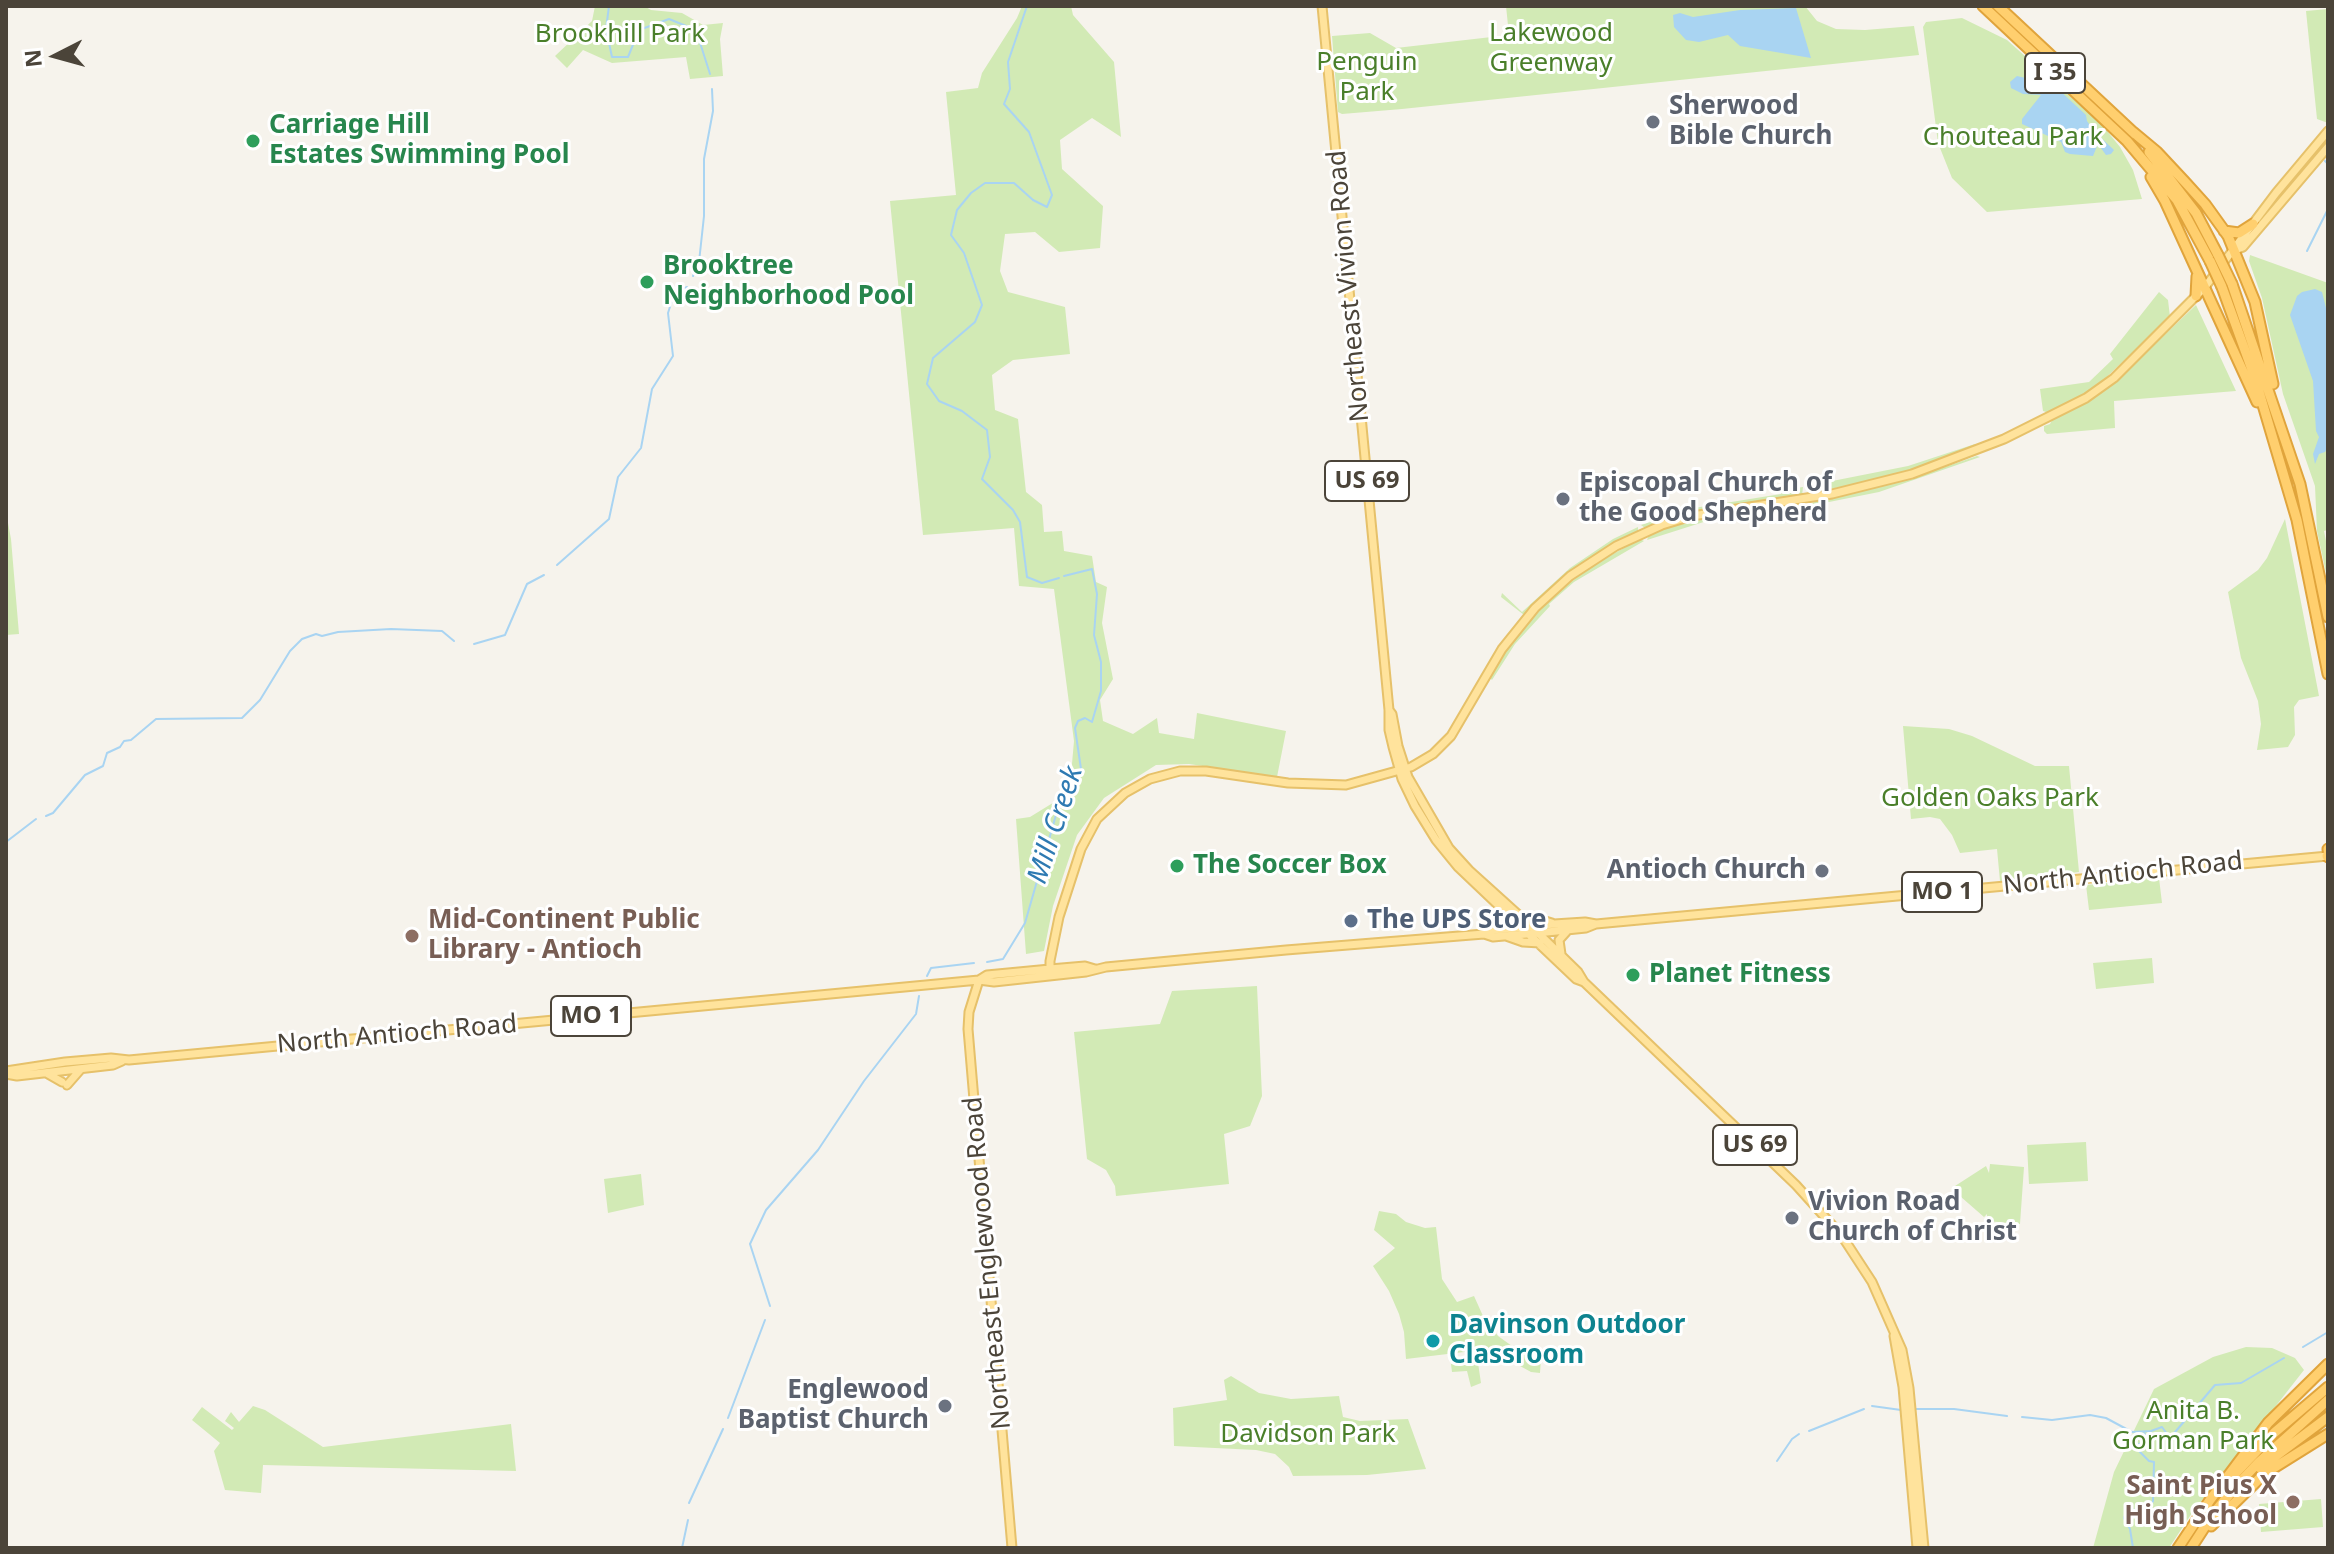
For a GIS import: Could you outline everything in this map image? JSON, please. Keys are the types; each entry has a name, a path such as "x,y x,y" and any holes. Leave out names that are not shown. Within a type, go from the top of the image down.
{"highway":[{"name":"I 35","path":"1983,6 2127,141 2177,200 2214,258"},
{"name":"I 35","path":"1998,6 2133,132 2196,213 2281,426 2300,484 2328,617"},
{"path":"2133,132 2185,182 2239,249 2260,318 2281,426"},
{"path":"2127,141 2160,192 2276,444"},
{"path":"2224,231 2239,233 2253,224"},
{"path":"2197,272 2195,298 2204,299 2214,306"},
{"name":"I 35","path":"2227,286 2297,520 2328,674"},
{"path":"2178,1548 2268,1423 2328,1364"},
{"path":"2210,1500 2274,1433 2326,1393"},
{"path":"2193,1545 2238,1484 2326,1393"},
{"path":"2238,1484 2328,1417"},
{"path":"2193,1545 2264,1474 2328,1434"}],"main road":[{"name":"Northeast Vivion Road","path":"1322,6 1389,730 1415,806 1436,840 1458,867 1567,962 1584,982 1820,1209 1842,1236 1872,1282 1902,1350 1907,1372 1924,1548"},
{"path":"2239,249 2253,224 2328,131"},
{"path":"1050,972 1063,901 1085,839 1109,806 1134,786 1159,775 1197,770 1288,783 1337,783 1401,768 1433,754 1451,736 1502,649 1525,619 1570,576 1616,546 1662,525 1692,516 1848,491 1912,474 1980,449 2086,398 2105,385 2195,298 2328,146"},
{"name":"Northeast Vivion Road","path":"1401,768 1449,848 1521,917 1540,943 1576,979 1584,982"},
{"name":"North Antioch Road","path":"1504,936 1554,924 1596,924 2326,854"},
{"path":"1488,932 1501,917 1500,906"},
{"path":"1521,917 1554,924"},
{"name":"North Antioch Road","path":"1530,930 1568,930 1596,924"},
{"name":"MO 1","path":"1488,932 1530,930"},
{"path":"1567,962 1558,947 1559,940 1568,930"},
{"name":"North Antioch Road","path":"979,980 987,975 1095,969 1488,932"},
{"name":"MO 1","path":"1488,932 1504,936"},
{"path":"1504,936 1540,943"},
{"name":"North Antioch Road","path":"124,1060 979,980 994,982 1050,972"},
{"name":"Northeast Englewood Road","path":"979,980 968,1029 1012,1548"},
{"path":"974,995 994,982"},
{"name":"MO 1","path":"6,1073 111,1058 124,1060"},
{"name":"MO 1","path":"6,1073 17,1076 66,1066 88,1068 113,1065 124,1060"},
{"path":"42,1073 54,1076 64,1084 88,1068"},
{"name":"Northeast Vivion Road","path":"1894,1333 1903,1387 1917,1548"}],"green space":[{"name":"Brookhill Park","path":"595,6 644,6 651,10 682,13 703,25 723,23 720,39 723,76 690,79 686,57 612,63 583,50 567,68 555,56 592,21"},
{"path":"1022,6 1071,6 1073,15 1114,62 1121,137 1092,118 1060,140 1062,169 1103,206 1100,248 1059,252 1035,232 1005,234 1000,271 1008,292 1065,307 1070,354 1013,360 992,375 995,410 1018,419 1026,492 1042,505 1044,532 1062,531 1064,551 1092,556 1096,582 1107,587 1102,623 1113,679 1100,700 1103,721 1133,734 1157,718 1159,733 1194,739 1197,713 1286,731 1277,777 1189,764 1156,765 1104,798 1077,835 1053,906 1044,951 1026,954 1016,819 1030,817 1056,801 1071,775 1074,741 1054,589 1019,586 1014,528 923,535 890,201 956,195 946,92 978,88 982,73"},
{"name":"Lakewood Greenway","path":"1506,6 1805,6 1817,21 1836,29 1914,26 1919,55 1402,109 1338,112 1332,36 1370,33 1396,48 1509,35"},
{"path":"2328,9 2328,123 2317,119 2306,11"},
{"name":"Chouteau Park","path":"1962,18 2007,40 2103,126 2133,170 2142,199 1987,212 1952,178 1938,143 1923,27 1926,22"},
{"path":"2250,255 2328,283 2328,530 2324,531 2328,551 2328,582 2317,531 2315,486 2283,394"},
{"path":"2159,292 2168,300 2170,317 2097,386 2049,413 2043,411 2040,389 2089,382 2113,359 2110,354"},
{"path":"2196,305 2236,391 2114,401 2115,428 2047,434 2044,431 2044,426 2052,420 2114,383"},
{"path":"1975,444 1976,447 1892,476 1808,494 1807,486 1908,466"},
{"path":"1980,457 1879,492 1809,506 1907,480"},
{"path":"1803,487 1802,496 1711,508 1645,528 1641,525 1694,508 1781,494 1782,490"},
{"path":"1802,504 1805,511 1713,519 1647,540 1649,535 1666,528 1703,517"},
{"path":"6,512 19,634 6,635"},
{"path":"2285,519 2319,696 2299,700 2294,707 2295,735 2288,747 2257,750 2261,724 2258,701 2241,658 2228,592 2258,570"},
{"path":"1638,527 1638,531 1605,548 1569,573 1524,615 1501,597 1502,593 1522,612 1570,568 1613,539"},
{"path":"1640,539 1644,541 1574,582 1549,604 1515,644 1492,680 1490,678 1512,642 1547,602 1588,568"},
{"name":"Golden Oaks Park","path":"1903,726 1949,729 1972,736 2035,766 2069,766 2079,872 2000,881 1997,849 1960,853 1940,819 1911,819"},
{"path":"2159,878 2162,903 2089,910 2086,885"},
{"path":"2152,958 2154,983 2096,989 2093,963"},
{"path":"1257,986 1262,1096 1250,1126 1224,1134 1229,1184 1116,1196 1115,1186 1106,1170 1087,1159 1074,1032 1160,1024 1172,991"},
{"path":"2086,1142 2088,1181 2029,1184 2027,1145"},
{"path":"1990,1164 2024,1167 2020,1224 1987,1221 1987,1214 1984,1217 1953,1190 1986,1166 1989,1173"},
{"path":"641,1174 644,1205 608,1213 604,1179"},
{"name":"Davidson Park","path":"1379,1211 1396,1214 1406,1222 1425,1228 1436,1227 1442,1279 1457,1302 1474,1296 1483,1316 1498,1336 1512,1346 1541,1358 1540,1373 1531,1372 1489,1349 1406,1359 1399,1314 1373,1266 1395,1248 1374,1230"},
{"name":"Anita B. Gorman Park","path":"2246,1347 2272,1348 2295,1358 2304,1370 2192,1513 2169,1548 2093,1548 2114,1472 2154,1389 2213,1357"},
{"path":"1478,1363 1481,1383 1471,1387 1467,1371 1452,1372 1451,1364"},
{"name":"Davidson Park","path":"1231,1376 1259,1393 1291,1399 1339,1396 1343,1417 1360,1421 1408,1419 1426,1469 1367,1475 1293,1476 1289,1467 1275,1454 1256,1450 1174,1446 1173,1408 1227,1400 1224,1380"},
{"path":"253,1406 265,1410 323,1447 511,1424 516,1471 263,1465 261,1493 225,1490 214,1451 220,1443 192,1420 202,1407 232,1430 234,1428 225,1421 231,1412 239,1422"},
{"path":"2321,1499 2323,1527 2261,1532 2259,1504"}],"water":[{"path":"1796,8 1811,58 1740,46 1728,35 1699,42 1686,40 1674,27 1673,15 1680,13 1693,17 1740,10"},
{"path":"2017,76 2034,80 2044,76 2086,115 2094,131 2114,150 2111,154 2106,155 2098,144 2093,156 2070,154 2065,152 2061,142 2022,124 2022,119 2041,95 2023,94 2011,88 2010,82"},
{"path":"2315,289 2322,292 2328,316 2328,446 2325,452 2319,454 2315,464 2313,454 2319,437 2313,381 2290,315 2297,296"}],"waterway":[{"path":"609,6 606,29 612,57 628,57 639,30 669,19 696,30 710,74"},
{"name":"Mill Creek","path":"1027,6 1008,62 1010,89 1004,104 1029,132 1052,195 1047,207 1033,200 1014,183 985,183 971,193 957,210 951,235 964,253 982,305 975,322 933,358 927,384 939,401 962,411 987,430 990,457 982,479 1013,510 1020,522 1027,577 1042,583 1059,578"},
{"path":"693,276 699,262 704,216 704,159 713,111 712,89"},
{"path":"2325,161 2328,164"},
{"path":"2307,251 2328,209"},
{"path":"557,565 609,519 618,477 641,448 652,389 673,356 668,313 674,294 687,287"},
{"name":"Mill Creek","path":"987,962 1003,959 1025,923 1060,801 1081,769 1075,728 1078,721 1085,718 1092,722 1101,691 1101,662 1094,635 1097,594 1092,569 1064,576"},
{"path":"474,644 505,635 527,584 544,575"},
{"path":"46,816 53,813 85,775 103,766 107,753 120,747 124,741 131,740 156,719 242,718 260,700 290,651 302,639 316,634 391,629 442,631 454,641"},
{"path":"6,842 36,819"},
{"name":"Mill Creek","path":"927,976 931,968 974,963"},
{"name":"Mill Creek","path":"770,1306 750,1244 766,1210 818,1150 864,1081 916,1014 919,996"},
{"name":"Mill Creek","path":"728,1418 765,1320"},
{"path":"2303,1347 2328,1332"},
{"path":"2022,1417 2052,1420 2090,1415 2106,1418 2132,1432 2162,1427 2170,1438 2215,1385 2241,1383 2284,1358"},
{"path":"1872,1406 1901,1410"},
{"path":"1809,1431 1864,1409"},
{"path":"1916,1409 1954,1409 2007,1416"},
{"name":"Mill Creek","path":"689,1503 723,1429"},
{"path":"2133,1548 2130,1529 2124,1518 2126,1512 2139,1509 2146,1515 2153,1501 2154,1462 2137,1449 2137,1445 2147,1441 2144,1432"},
{"path":"1777,1461 1799,1434"},
{"name":"Mill Creek","path":"682,1548 688,1520"}],"place":[{"name":"Sherwood Bible Church","path":"1653,122"},
{"name":"Carriage Hill Estates Swimming Pool","path":"253,141"},
{"name":"Brooktree Neighborhood Pool","path":"647,282"},
{"name":"Episcopal Church of the Good Shepherd","path":"1563,499"},
{"name":"The Soccer Box","path":"1177,866"},
{"name":"Antioch Church","path":"1822,871"},
{"name":"The UPS Store","path":"1351,921"},
{"name":"Mid-Continent Public Library - Antioch","path":"412,936"},
{"name":"Planet Fitness","path":"1633,975"},
{"name":"Vivion Road Church of Christ","path":"1792,1218"},
{"name":"Davinson Outdoor Classroom","path":"1433,1341"},
{"name":"Englewood Baptist Church","path":"945,1406"},
{"name":"Saint Pius X High School","path":"2293,1502"}],"park label":[{"name":"Penguin Park","path":"1367,78"}]}
